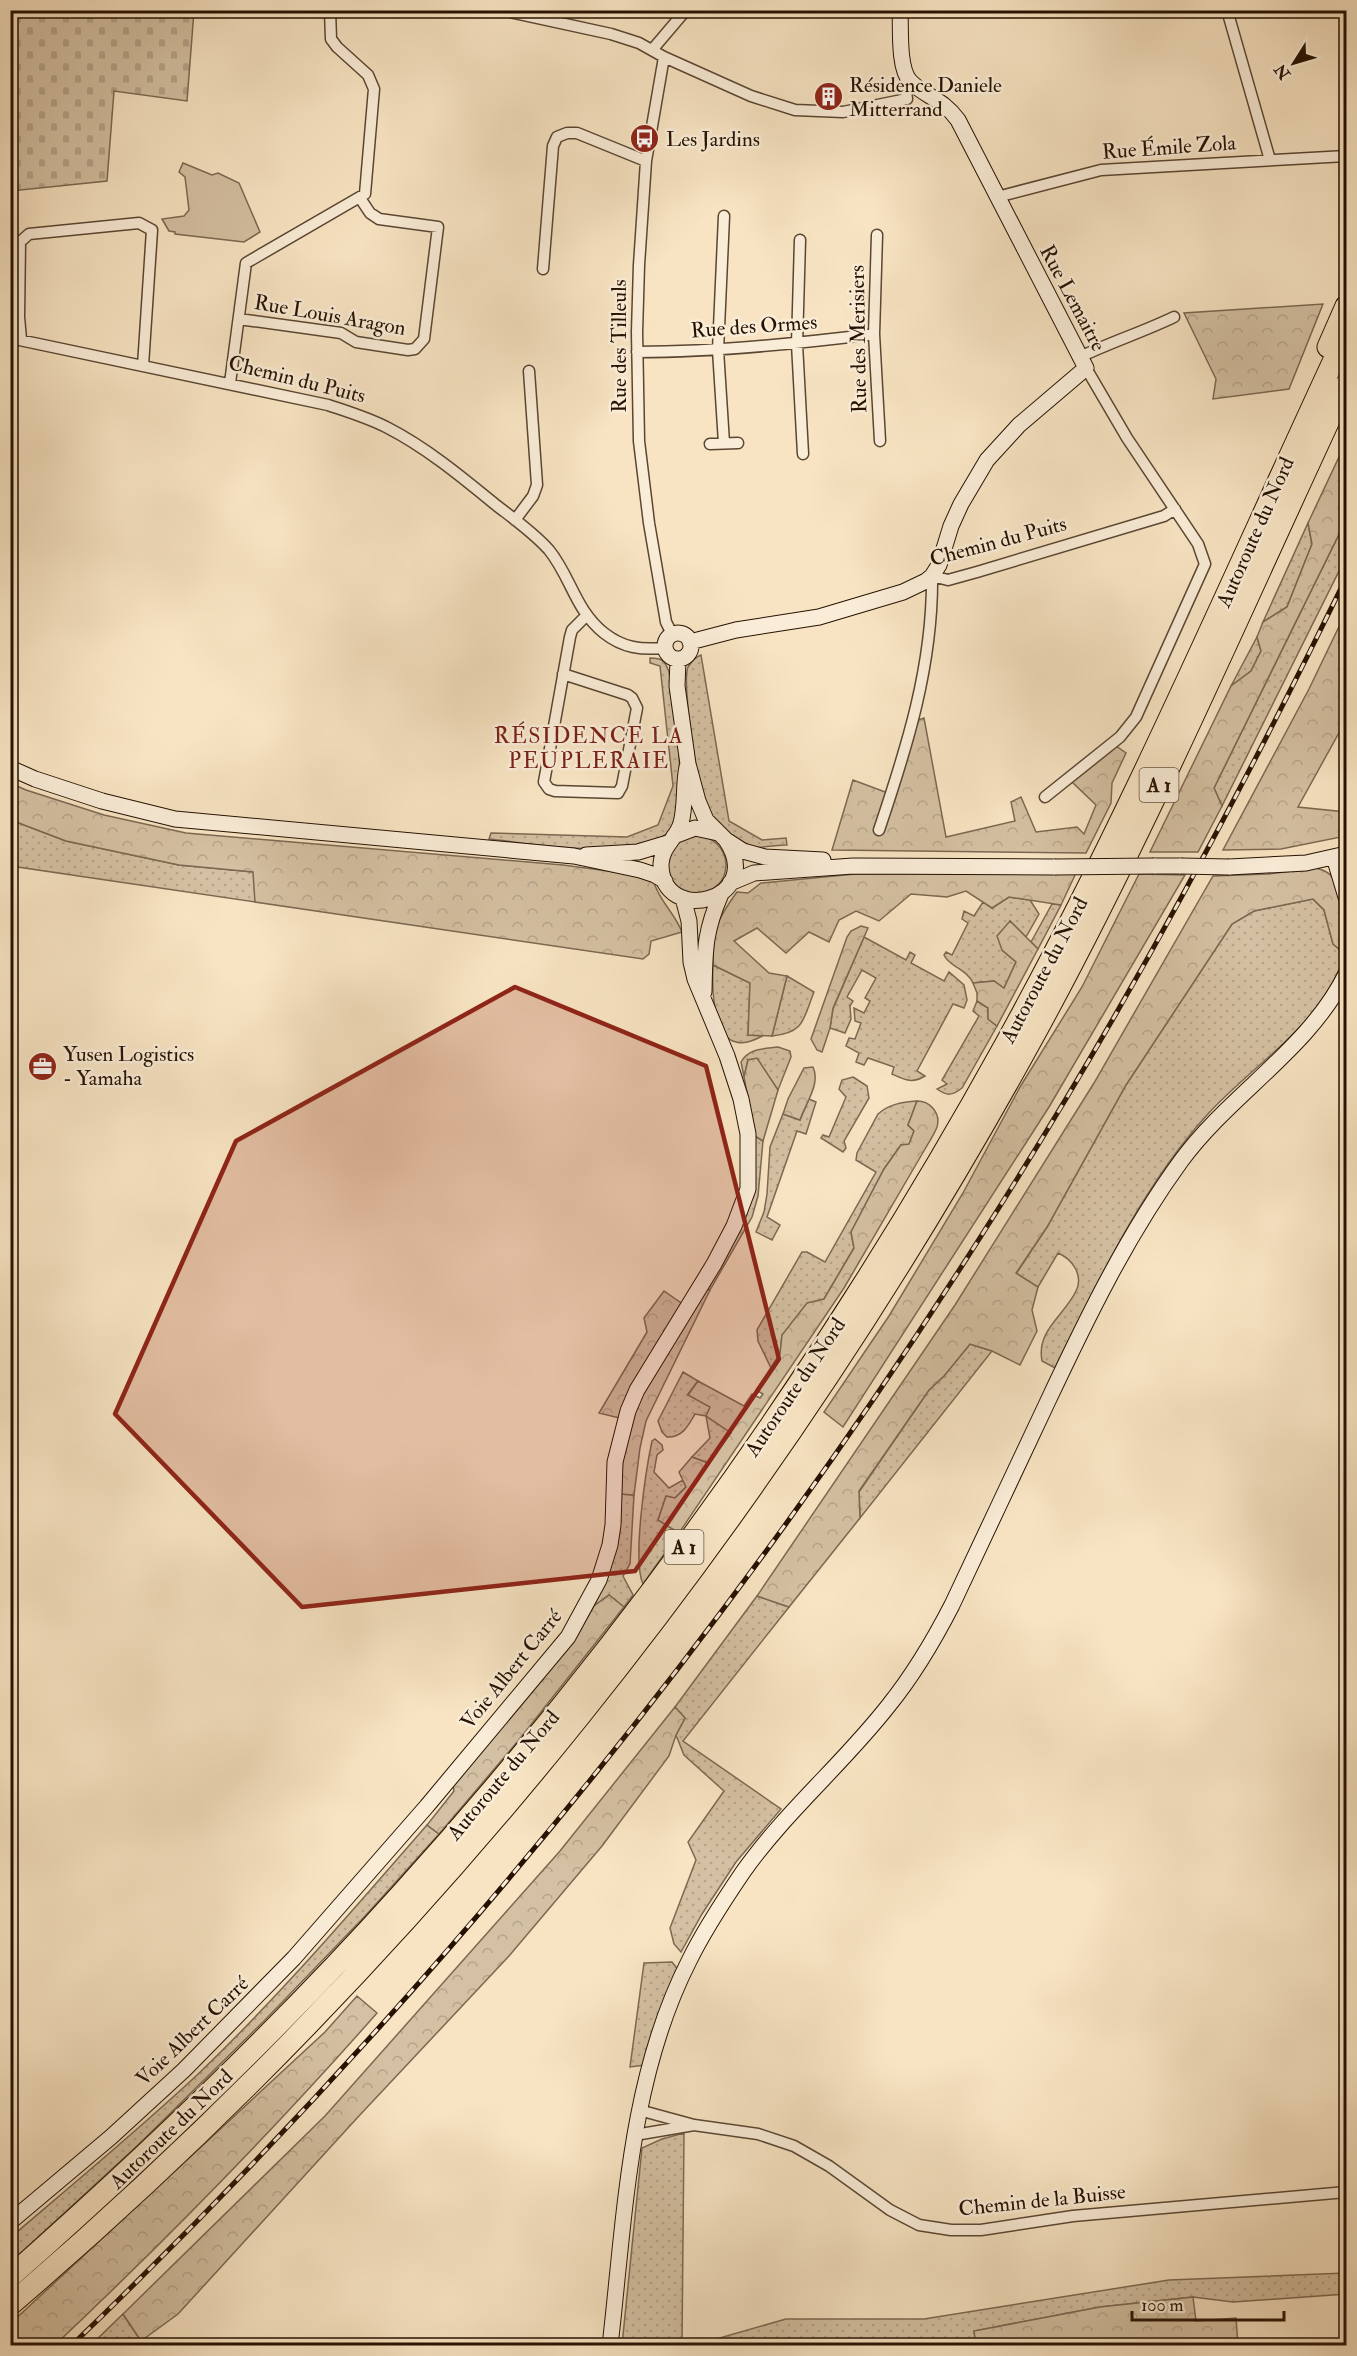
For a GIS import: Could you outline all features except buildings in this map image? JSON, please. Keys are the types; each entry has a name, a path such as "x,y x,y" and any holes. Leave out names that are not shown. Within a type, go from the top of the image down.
{"highway":[{"path":"1183,687 1288,438 1347,306"},
{"name":"Autoroute du Nord","path":"10,2277 113,2186 213,2090 404,1892 562,1705 686,1545 768,1429 842,1317 965,1116 1075,912 1183,687 1347,334"},
{"name":"Autoroute du Nord","path":"10,2305 101,2225 227,2106 409,1918 577,1721 662,1612 750,1492 839,1361 922,1229 1033,1036 1127,854 1347,384"},
{"path":"1278,531 1347,412"}],"street":[{"path":"230,383 246,263 365,194 374,89 368,75 331,39 330,10"},
{"path":"501,10 611,34 652,50 773,105 815,113 843,112 907,99 900,10"},
{"path":"652,50 686,10"},
{"path":"1227,10 1270,159"},
{"name":"Rue des Tilleuls","path":"664,57 646,161 639,265 637,352 639,441 649,523 666,622 672,634"},
{"name":"Rue Lemaitre","path":"905,71 951,111 964,131 1083,363 1127,438 1175,509 1204,558 1205,564 1136,717 1120,737 1045,797"},
{"path":"543,269 553,146 557,137 567,133 577,133 646,161"},
{"name":"Rue Émile Zola","path":"997,197 1101,170 1347,156"},
{"name":"Rue Louis Aragon","path":"239,319 341,333 356,342 408,351 416,349 424,339 438,227 379,219 370,213 360,198"},
{"path":"724,216 718,350 724,443"},
{"path":"16,339 20,242 28,234 139,223 152,230 143,366"},
{"name":"Rue des Merisiers","path":"877,235 874,334 880,441"},
{"path":"800,240 797,344 803,454"},
{"path":"879,830 914,723 931,614 932,576 939,565 951,526 961,504 987,460 1018,425 1083,363 1118,339 1135,335 1174,317"},
{"name":"Rue des Ormes","path":"637,352 718,350 797,344 874,334"},
{"name":"Chemin du Puits","path":"16,339 328,405 388,428 412,442 539,539 555,558 577,603 586,616 605,634 630,648 644,650 664,648"},
{"path":"515,520 533,496 537,485 529,371"},
{"path":"710,444 738,442"},
{"name":"Chemin du Puits","path":"690,642 736,630 819,617 903,592 932,576 948,579 967,574 1164,516 1175,509"},
{"path":"563,674 628,695 636,704 622,786 618,793 555,791 549,789 544,782 563,674 572,630 586,616"},
{"path":"672,634 684,635 690,642 691,651 678,660 669,656 664,648 666,640 672,634"},
{"path":"678,660 677,686 688,764 706,820 732,849 735,861 735,872 726,888"},
{"path":"665,881 661,866 662,858 681,824 688,764"},
{"path":"10,768 35,779 102,801 175,819 574,856 655,875 665,881 675,893 690,901 707,901 754,873 853,866 1229,867 1283,865 1340,855 1347,897"},
{"path":"574,856 638,852 671,840 680,832 695,828 722,836 743,850 765,857 832,860 853,866"},
{"name":"Voie Albert Carré","path":"704,998 706,940 710,922 726,888"},
{"name":"Voie Albert Carré","path":"10,2222 111,2137 184,2070 286,1966 427,1806 576,1624 599,1580 610,1545 615,1462 628,1411 637,1390 729,1236 744,1204 748,1189 747,1134 741,1099 695,979 691,962 689,921 683,898"},
{"path":"610,2346 639,2110 661,2032 689,1961 744,1871 777,1829 889,1706 935,1637 1090,1312 1165,1185 1200,1136 1322,1014 1347,974"},
{"name":"Chemin de la Buisse","path":"639,2110 694,2125 758,2134 794,2146 829,2166 890,2210 920,2225 951,2230 981,2230 1072,2216 1347,2192"},
{"name":"Chemin de la Buisse","path":"635,2135 694,2125"}],"highlighted area":[{"path":"515,987 706,1066 779,1359 635,1571 302,1607 115,1414 236,1141"}],"green space":[{"path":"10,11 194,11 187,101 114,91 107,181 11,191"},
{"path":"183,163 212,175 218,173 239,183 260,232 244,242 175,234 169,231 162,219 184,216 189,210 185,177 179,172"},
{"path":"1323,304 1289,389 1213,399 1216,379 1184,313"},
{"path":"1346,442 1346,520 1214,788 1222,806 1198,852 1150,852 1231,686 1251,671 1261,651 1257,637 1263,622 1287,607 1312,544 1308,523"},
{"path":"1346,520 1346,557 1222,806 1214,788"},
{"path":"1308,523 1312,544 1287,607 1263,622"},
{"path":"1346,612 1346,720 1298,807 1346,812 1346,836 1281,849 1223,850 1309,689"},
{"path":"1257,637 1261,651 1251,671 1231,686"},
{"path":"701,655 729,821 762,840 786,838 787,845 758,847 743,843 710,816 696,768 687,695 688,667"},
{"path":"650,658 663,661 669,672 679,752 680,784 677,822 664,836 643,844 618,848 561,847 489,839 491,833 627,837 658,825 673,786 660,666 650,663"},
{"path":"924,718 946,837 1015,821 1011,802 1021,797 1036,832 1077,827 1084,834 1096,805 1072,782 1116,746 1126,753 1112,783 1111,803 1086,853 832,850 853,780 896,796 918,720"},
{"path":"10,783 104,815 186,833 563,865 638,875 653,880 659,895 682,932 651,941 649,954 643,959 255,902 253,872 179,865 66,841 11,820"},
{"path":"11,820 66,841 179,865 254,872 255,902 11,866"},
{"path":"691,836 703,836 718,844 726,859 726,871 718,886 703,894 691,894 676,886 668,871 668,859 676,844"},
{"path":"1316,868 1331,876 1337,886 1346,926 1345,954 1333,944 1324,910 1313,899 1254,911 1232,924 1126,1085 1047,1227 1016,1273 1038,1287 1032,1310 1037,1331 1020,1365 992,1351 970,1344 944,1376 929,1390 859,1491 860,1518 789,1607 757,1596 955,1305 1094,1083 1213,876 1268,874"},
{"path":"1076,873 1061,905 1009,897 992,908 966,891 947,897 911,894 879,921 856,911 839,920 829,942 809,932 786,953 757,928 734,941 769,973 787,976 772,1036 748,1035 750,983 713,965 715,934 724,911 737,892 748,893 761,883 855,874"},
{"path":"1139,874 1185,875 1049,1107 843,1427 824,1412 889,1316 963,1193 1020,1087 1082,987"},
{"path":"1009,897 1030,900 1039,914 1026,937 1010,921 1002,950 1016,962 1004,988 994,981 973,983 944,955 946,952 952,955 968,923 962,919 964,911 974,916 983,902 992,908"},
{"path":"1313,899 1324,910 1333,944 1345,954 1334,980 1304,1023 1226,1096 1184,1142 1162,1172 1123,1236 1055,1368 1042,1361 1043,1340 1076,1291 1078,1274 1072,1263 1058,1253 1038,1287 1016,1274 1047,1227 1126,1085 1232,924 1254,911"},
{"path":"1052,904 1061,905 1038,949 1031,942"},
{"path":"1010,921 1038,949 997,1026 988,1019 988,1008 977,1001 973,983 994,981 1004,988 1016,962 1002,950 997,936"},
{"path":"861,926 868,928 833,1008 830,1028 822,1052 817,1050 811,1039 847,937 851,931"},
{"path":"864,937 906,960 910,952 915,955 911,963 944,981 949,972 964,985 967,1000 964,1008 953,1004 917,1071 925,1076 908,1080 892,1074 894,1067 868,1058 864,1065 856,1062 859,1053 846,1046 849,1038 855,1039 861,1023 855,1021 854,1008 864,1013 870,1001 865,998 876,978 862,970 847,997 853,1001 850,1006 851,1019 845,1033 830,1028 833,1009"},
{"path":"713,965 750,983 748,1035 763,1036 740,1043 728,1038 722,1031 715,1009"},
{"path":"787,976 814,992 805,1017 797,1028 791,1032 772,1036"},
{"path":"977,1001 988,1008 988,1019 997,1026 962,1088 952,1094 944,1093 937,1089 947,1084 942,1080 979,1016 973,1011"},
{"path":"778,1047 790,1051 791,1057 778,1090 757,1059 748,1060 744,1077 741,1062 744,1057 757,1050"},
{"path":"757,1058 778,1090 763,1141 755,1136 744,1077 748,1060"},
{"path":"813,1067 814,1087 800,1120 783,1114 804,1068"},
{"path":"853,1077 867,1086 869,1098 844,1141 846,1148 843,1152 821,1138 823,1135 829,1137 846,1097 839,1089 842,1080"},
{"path":"809,1099 816,1102 806,1134 797,1131 767,1217 780,1225 772,1240 756,1232 764,1212 767,1194 770,1147 783,1114 800,1120"},
{"path":"917,1101 908,1125 914,1131 909,1145 901,1145 884,1169 851,1232 854,1248 824,1299 782,1335 780,1354 771,1368 758,1341 757,1330 802,1252 807,1252 825,1262 876,1172 856,1160 857,1153 878,1114 896,1104"},
{"path":"917,1101 926,1103 936,1113 938,1122 933,1136 844,1288 679,1533 658,1520 666,1496 675,1498 686,1487 679,1472 692,1457 708,1463 731,1433 706,1416 710,1407 688,1395 698,1381 744,1406 752,1394 760,1398 763,1394 756,1390 780,1354 782,1335 807,1303 824,1299 854,1248 851,1232 884,1169 901,1145 909,1144 914,1131 908,1125"},
{"path":"755,1136 763,1141 758,1196 752,1217 710,1290 705,1287 738,1229"},
{"path":"705,1287 710,1290 646,1421 634,1495 620,1494 623,1458 632,1421 599,1413 647,1332 644,1318 664,1291 690,1309"},
{"path":"970,1344 992,1351 860,1518 859,1492 929,1390 944,1376"},
{"path":"683,1372 698,1381 688,1394 711,1407 706,1416 695,1414 687,1427 677,1436 667,1437 662,1432 658,1421"},
{"path":"706,1416 732,1433 708,1463 692,1457 710,1438"},
{"path":"655,1439 662,1445 663,1450 657,1455 654,1472 669,1488 683,1480 686,1487 675,1498 666,1497 658,1520 679,1533 643,1584 640,1572 639,1536 649,1454 652,1441"},
{"path":"620,1494 634,1495 630,1564 623,1576 633,1595 624,1607 609,1595 594,1606 602,1589"},
{"path":"609,1595 624,1607 518,1741 439,1834 427,1825 454,1791 452,1781 577,1636 594,1606"},
{"path":"757,1596 789,1607 683,1741 781,1809 736,1862 702,1914 681,1952 674,1944 670,1928 696,1860 688,1842 724,1791 684,1755 676,1735 685,1718 675,1707"},
{"path":"675,1707 685,1718 669,1756 602,1846 509,1956 178,2314 141,2341 123,2314 325,2116 560,1851"},
{"path":"427,1825 439,1834 366,1915 264,2021 138,2145 11,2262 11,2237 196,2076 314,1954"},
{"path":"672,1962 679,1971 645,2065 630,2067 644,1963"},
{"path":"357,1996 377,2013 260,2141 179,2224 55,2345 11,2345 11,2323 325,2032"},
{"path":"684,2133 682,2345 622,2345 642,2148"},
{"path":"1346,2273 1346,2294 1233,2302 1193,2297 1100,2307 974,2331 976,2345 692,2346 786,2319 924,2319 1169,2280"},
{"path":"1193,2297 1196,2321 1236,2318 1238,2345 976,2345 974,2331 1100,2307"},
{"path":"123,2314 141,2341 136,2345 90,2346"}],"railway":[{"path":"71,2346 201,2217 327,2084 449,1948 568,1808 681,1664 790,1517 895,1367 995,1214 1090,1059 1223,821 1346,578"}],"place":[{"name":"Résidence Daniele Mitterrand","path":"828,97"},
{"name":"Les Jardins","path":"645,139"},
{"name":"Yusen Logistics - Yamaha","path":"42,1066"}],"district":[{"name":"RÉSIDENCE LA PEUPLERAIE","path":"589,748"}]}
